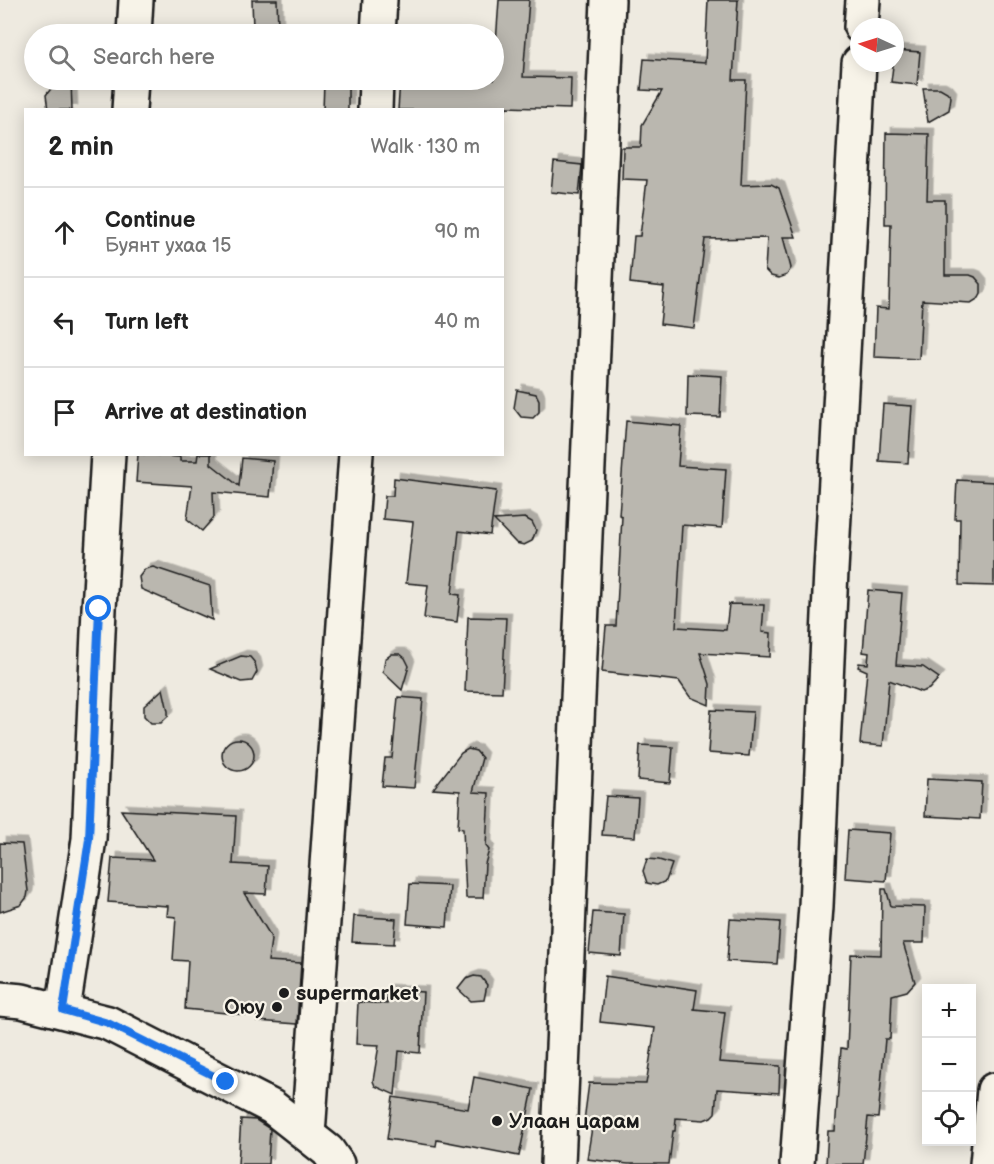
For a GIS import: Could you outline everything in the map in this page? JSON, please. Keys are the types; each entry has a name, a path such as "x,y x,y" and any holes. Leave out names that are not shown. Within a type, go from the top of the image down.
{"street":[{"path":"135,24 136,0"},
{"path":"379,24 380,0"},
{"path":"558,1164 608,0"},
{"path":"862,18 863,0"},
{"path":"797,1164 816,906 859,72"},
{"path":"129,108 130,90"},
{"path":"375,108 376,90"},
{"path":"63,1010 89,839 108,456"},
{"path":"308,1134 356,456"},
{"path":"0,999 22,1001 63,1010 108,1023 272,1107 328,1151 337,1164"},
{"path":"987,1164 994,1090"}],"building":[{"path":"252,0 277,0 278,24 253,24"},
{"path":"499,0 529,0 523,77 571,78 570,109 398,108 399,90 504,90 504,24 497,24"},
{"path":"708,0 738,0 733,80 746,80 741,185 771,184 779,188 796,237 783,237 791,268 787,275 779,278 771,276 765,270 767,238 705,239 694,328 660,324 664,287 630,283 634,236 640,236 647,180 622,179 623,147 641,147 642,125 662,91 641,90 644,59 705,63"},
{"path":"904,51 920,52 917,85 891,82 892,72 904,72"},
{"path":"923,88 940,88 951,97 949,110 928,122"},
{"path":"50,90 71,90 72,108 48,108 46,95"},
{"path":"324,90 348,90 348,108 323,108"},
{"path":"886,133 929,134 927,200 945,200 945,275 970,275 981,284 979,298 971,303 922,300 919,359 874,357 876,308 889,309 891,224 885,224"},
{"path":"554,162 582,165 579,195 551,192"},
{"path":"688,374 722,376 720,417 687,416"},
{"path":"517,390 536,394 539,400 539,412 533,418 521,417 514,408"},
{"path":"883,404 912,406 908,463 879,461"},
{"path":"626,421 681,426 678,466 726,469 722,528 682,525 676,627 726,630 729,604 764,605 762,632 771,633 770,657 700,653 710,684 709,705 690,697 679,681 602,672 606,626 616,626 622,516 619,515"},
{"path":"138,456 180,457 180,461 197,461 198,456 211,456 211,464 239,486 242,458 273,461 270,497 213,492 214,517 202,531 187,519 192,486 136,482"},
{"path":"394,478 496,491 490,535 459,531 452,594 460,595 457,622 424,618 428,585 406,583 413,522 383,519 385,496 393,496"},
{"path":"957,480 994,482 994,586 959,585 960,519 955,519"},
{"path":"525,518 532,522 536,530 532,541 524,545 516,543 494,520"},
{"path":"153,567 210,586 212,620 141,589 139,577 145,569"},
{"path":"868,590 902,593 896,665 923,667 939,678 929,689 921,692 889,680 883,746 860,744 867,671 858,667 859,663 868,664 869,653 863,652"},
{"path":"468,617 506,618 502,692 465,691"},
{"path":"392,654 400,654 409,666 402,690 383,672 385,659"},
{"path":"241,656 250,657 255,663 257,672 252,681 241,682 210,669"},
{"path":"163,689 168,716 161,723 151,723 144,716 144,706"},
{"path":"398,697 423,699 414,788 382,786 385,758 392,758"},
{"path":"711,710 753,712 749,756 708,753"},
{"path":"238,739 249,744 254,755 249,766 238,771 227,766 222,755 227,744"},
{"path":"640,745 673,747 670,783 638,780"},
{"path":"468,749 476,751 482,758 473,792 489,793 486,846 489,850 485,864 483,898 466,898 463,829 458,828 460,791 433,789 461,753"},
{"path":"927,779 982,782 980,819 925,816"},
{"path":"606,796 638,798 635,837 602,835"},
{"path":"121,810 236,816 233,864 268,866 266,894 244,893 270,935 268,961 301,963 297,1024 257,1021 257,1016 185,1009 188,961 173,960 176,917 167,916 168,906 108,902 112,858 153,860"},
{"path":"848,830 890,833 886,881 845,878"},
{"path":"0,843 22,844 28,891 21,905 0,912"},
{"path":"647,859 672,864 666,881 657,885 647,883 643,871"},
{"path":"410,884 450,886 447,927 407,924"},
{"path":"882,889 886,889 891,906 925,907 924,943 903,943 915,982 907,991 892,995 890,1039 885,1039 878,1118 868,1117 863,1164 826,1164 828,1131 835,1131 841,1048 847,1049 851,954 881,955"},
{"path":"593,912 624,914 621,956 589,953"},
{"path":"354,916 396,919 394,944 352,942"},
{"path":"730,919 780,922 777,964 727,961"},
{"path":"474,976 481,977 487,985 484,1000 471,1001 458,989 466,979"},
{"path":"605,976 697,990 694,1009 725,1012 719,1062 780,1066 779,1093 717,1089 715,1113 711,1117 704,1120 676,1118 669,1164 628,1164 587,1159 593,1121 584,1121 589,1083 646,1084 655,1028 600,1022"},
{"path":"386,990 423,992 420,1053 399,1051 395,1095 375,1086 373,1081 379,1045 356,1044 358,1002 387,1004"},
{"path":"474,1077 533,1089 519,1156 437,1140 436,1146 387,1139 393,1097 468,1109"},
{"path":"241,1119 256,1120 270,1129 268,1164 238,1164"}],"place":[{"name":"supermarket","path":"284,993"},
{"name":"Оюу","path":"277,1007"},
{"name":"Улаан царам","path":"497,1121"}],"route":[{"path":"99,609 89,839 63,1010 108,1023 226,1082"}]}
